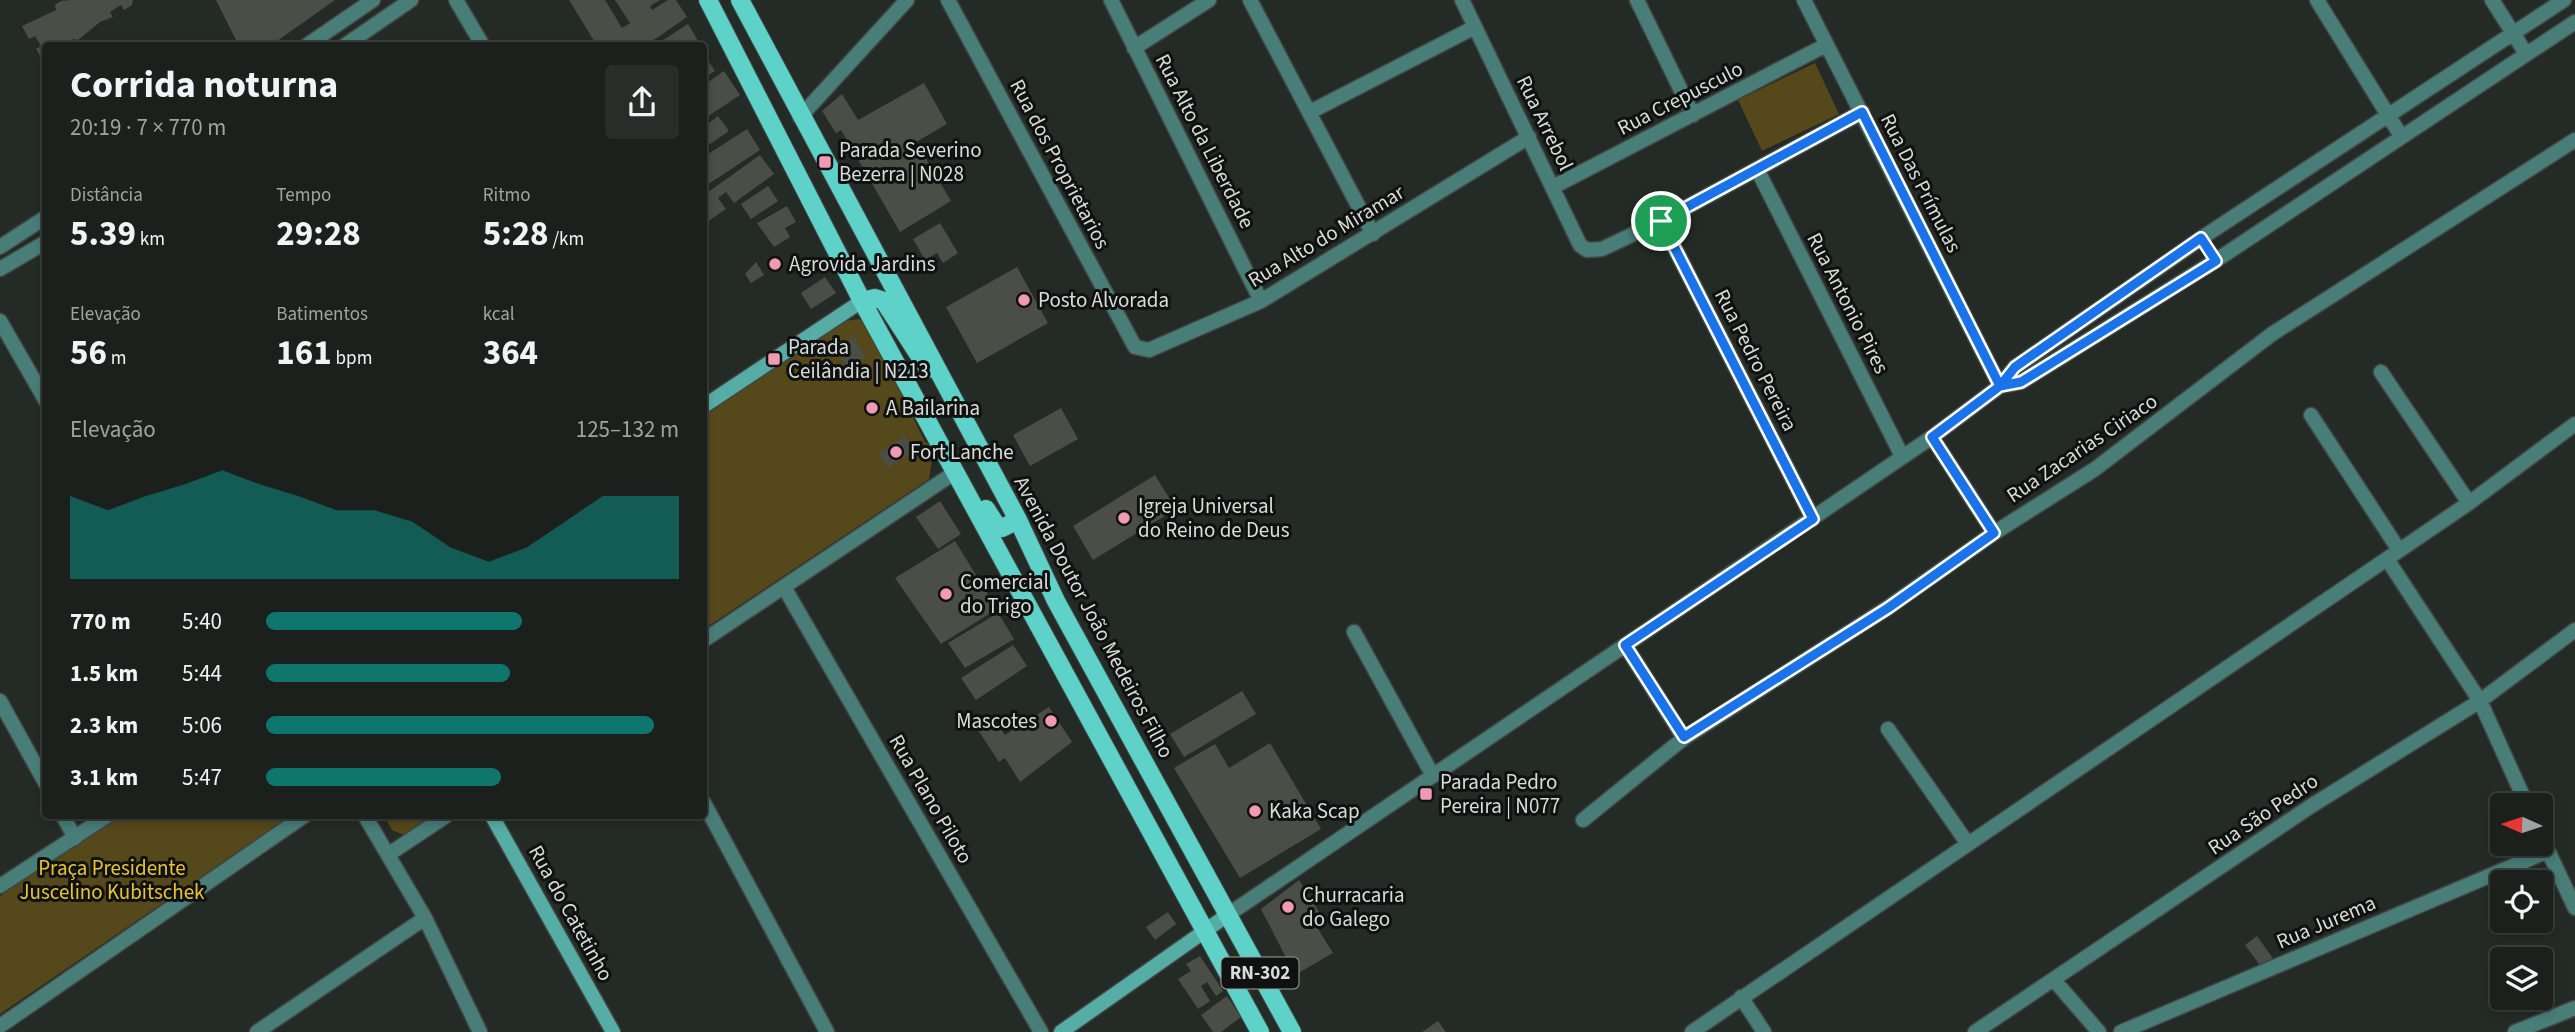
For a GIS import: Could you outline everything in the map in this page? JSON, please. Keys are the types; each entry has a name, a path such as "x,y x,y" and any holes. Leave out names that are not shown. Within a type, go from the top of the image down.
{"main road":[{"name":"RN-302","path":"708,0 954,473 1260,1032"},
{"name":"Avenida Doutor João Medeiros Filho","path":"740,0 800,117 1018,520 1056,601 1292,1032"},
{"path":"707,404 862,300 875,298 884,301 917,356 949,393"},
{"path":"954,473 972,486 997,526 1006,528 1018,520"},
{"name":"Rua do Catetinho","path":"494,819 613,1032"},
{"path":"1061,1032 1229,914"}],"street":[{"path":"312,42 373,0"},
{"path":"350,42 411,0"},
{"path":"456,0 481,42"},
{"path":"800,117 907,0"},
{"name":"Rua dos Proprietarios","path":"948,0 1135,347"},
{"name":"Rua Alto da Liberdade","path":"1111,0 1261,301"},
{"path":"1134,48 1209,0"},
{"path":"1250,0 1373,234"},
{"name":"Rua Arrebol","path":"1462,0 1580,244 1587,250 1602,249 1661,221"},
{"path":"1637,0 1692,115"},
{"name":"Rua Das Prímulas","path":"1804,0 2000,386"},
{"path":"2317,0 2401,136"},
{"path":"2492,0 2525,52"},
{"path":"1229,914 1932,437 2000,386 2015,367 2201,238 2564,0"},
{"path":"2000,386 2021,382 2216,261 2525,52 2575,22"},
{"path":"1310,112 1475,27"},
{"name":"Rua Crepusculo","path":"1553,187 1826,45"},
{"path":"1661,221 1862,112"},
{"name":"Rua Alto do Miramar","path":"1135,347 1149,350 1261,301 1529,137"},
{"name":"Rua Zacarias Ciriaco","path":"1583,820 1665,756 1684,737 1888,608 1994,533 2095,469 2272,334 2575,140"},
{"name":"Rua Antonio Pires","path":"1757,169 1902,456"},
{"path":"0,247 42,221"},
{"name":"Rua Pedro Pereira","path":"1661,221 1813,519"},
{"path":"2201,238 2216,261"},
{"path":"0,269 42,244"},
{"path":"0,321 42,394"},
{"path":"2381,372 2469,503"},
{"path":"2311,415 2480,701 2522,793"},
{"path":"1692,1032 2469,503 2575,424"},
{"path":"1932,437 1994,533"},
{"path":"707,638 954,473"},
{"name":"Rua Plano Piloto","path":"784,587 1041,1032"},
{"name":"Rua São Pedro","path":"1975,1032 2311,806 2480,701 2575,631"},
{"path":"1354,632 1433,776"},
{"path":"1625,645 1684,737"},
{"path":"0,701 42,777"},
{"path":"1888,729 1968,844"},
{"path":"707,809 827,1032"},
{"path":"65,819 75,838"},
{"path":"0,886 103,819"},
{"path":"0,1026 300,819"},
{"path":"367,819 425,918 480,1032"},
{"path":"389,854 442,819"},
{"name":"Rua Jurema","path":"2121,1032 2536,856"},
{"path":"2550,856 2575,908"},
{"path":"257,1032 425,918"},
{"path":"2054,980 2099,1032"},
{"path":"1741,997 1764,1032"},
{"path":"2515,1032 2575,1008"}],"green space":[{"path":"1815,63 1839,114 1762,151 1738,100"},
{"path":"859,319 867,323 925,442 934,447 929,479 707,627 707,414 845,321"},
{"name":"Praça Presidente Juscelino Kubitschek","path":"115,819 286,819 0,1014 0,896"},
{"path":"386,819 426,819 404,835 392,830"}],"building":[{"path":"133,0 132,5 124,10 121,5 110,12 113,17 100,22 78,40 42,42 42,59 36,49 41,46 35,36 29,39 22,26 56,10 55,5 61,1"},
{"path":"216,0 335,0 276,42 237,42"},
{"path":"569,0 605,0 622,28 630,23 615,0 660,0 650,6 652,10 668,0 676,0 687,17 651,42 595,42"},
{"path":"688,24 699,42 660,42"},
{"path":"707,59 715,71 707,76"},
{"path":"724,71 740,95 707,117 707,83"},
{"path":"924,83 947,124 916,142 951,201 900,232 841,130 836,133 822,111 842,94 858,120"},
{"path":"718,116 729,131 707,146 707,125"},
{"path":"747,129 760,150 707,185 707,155"},
{"path":"760,155 774,174 734,203 726,192 718,198 726,209 707,222 707,193"},
{"path":"768,186 778,201 751,219 741,204"},
{"path":"787,206 796,222 785,228 790,237 774,247 757,223"},
{"path":"940,223 958,253 943,263 937,253 925,260 913,239"},
{"path":"756,262 764,275 751,283 745,274"},
{"path":"1017,267 1048,323 977,363 946,307"},
{"path":"825,277 836,293 811,309 801,293"},
{"path":"854,337 865,357 847,368 836,348"},
{"path":"1061,408 1078,439 1030,466 1013,435"},
{"name":"Fort Lanche","path":"905,436 914,451 888,468 879,453"},
{"name":"Igreja Universal do Reino de Deus","path":"1155,475 1176,509 1093,560 1073,526"},
{"path":"940,501 961,534 938,549 916,517"},
{"name":"Comercial do Trigo","path":"955,541 997,609 941,644 895,578"},
{"path":"998,613 1014,639 965,668 948,643"},
{"path":"1013,645 1027,666 976,700 961,678"},
{"path":"1242,691 1256,714 1184,757 1170,734"},
{"path":"1049,707 1072,742 1020,782 1005,758 999,762 978,730 994,719 1005,735"},
{"name":"Kaka Scap","path":"1270,743 1321,829 1240,878 1174,768 1215,744 1229,768"},
{"path":"1299,880 1326,923 1318,929 1333,953 1295,975 1261,909"},
{"path":"1168,912 1176,924 1155,940 1146,927"},
{"path":"2257,936 2274,960 2262,968 2245,945"},
{"path":"1200,956 1223,991 1216,996 1207,982 1201,986 1210,1001 1198,1009 1178,979 1191,971 1186,964"},
{"path":"1227,996 1241,1017 1221,1032 1213,1032 1201,1015"},
{"path":"1438,1021 1446,1032 1422,1032"}],"place":[{"name":"Parada Severino Bezerra | N028","path":"825,162"},
{"name":"Agrovida Jardins","path":"775,264"},
{"name":"Posto Alvorada","path":"1024,300"},
{"name":"Parada Ceilândia | N213","path":"774,359"},
{"name":"A Bailarina","path":"872,408"},
{"name":"Fort Lanche","path":"896,452"},
{"name":"Igreja Universal do Reino de Deus","path":"1124,518"},
{"name":"Comercial do Trigo","path":"946,594"},
{"name":"Mascotes","path":"1051,721"},
{"name":"Parada Pedro Pereira | N077","path":"1426,794"},
{"name":"Kaka Scap","path":"1255,811"},
{"name":"Churracaria do Galego","path":"1288,907"}],"route":[{"path":"1661,221 1813,519 1625,645 1684,737 1888,608 1994,533 1932,437 2000,386 2015,367 2201,238 2216,261 2021,382 2000,386 1862,112 1661,221"}]}
